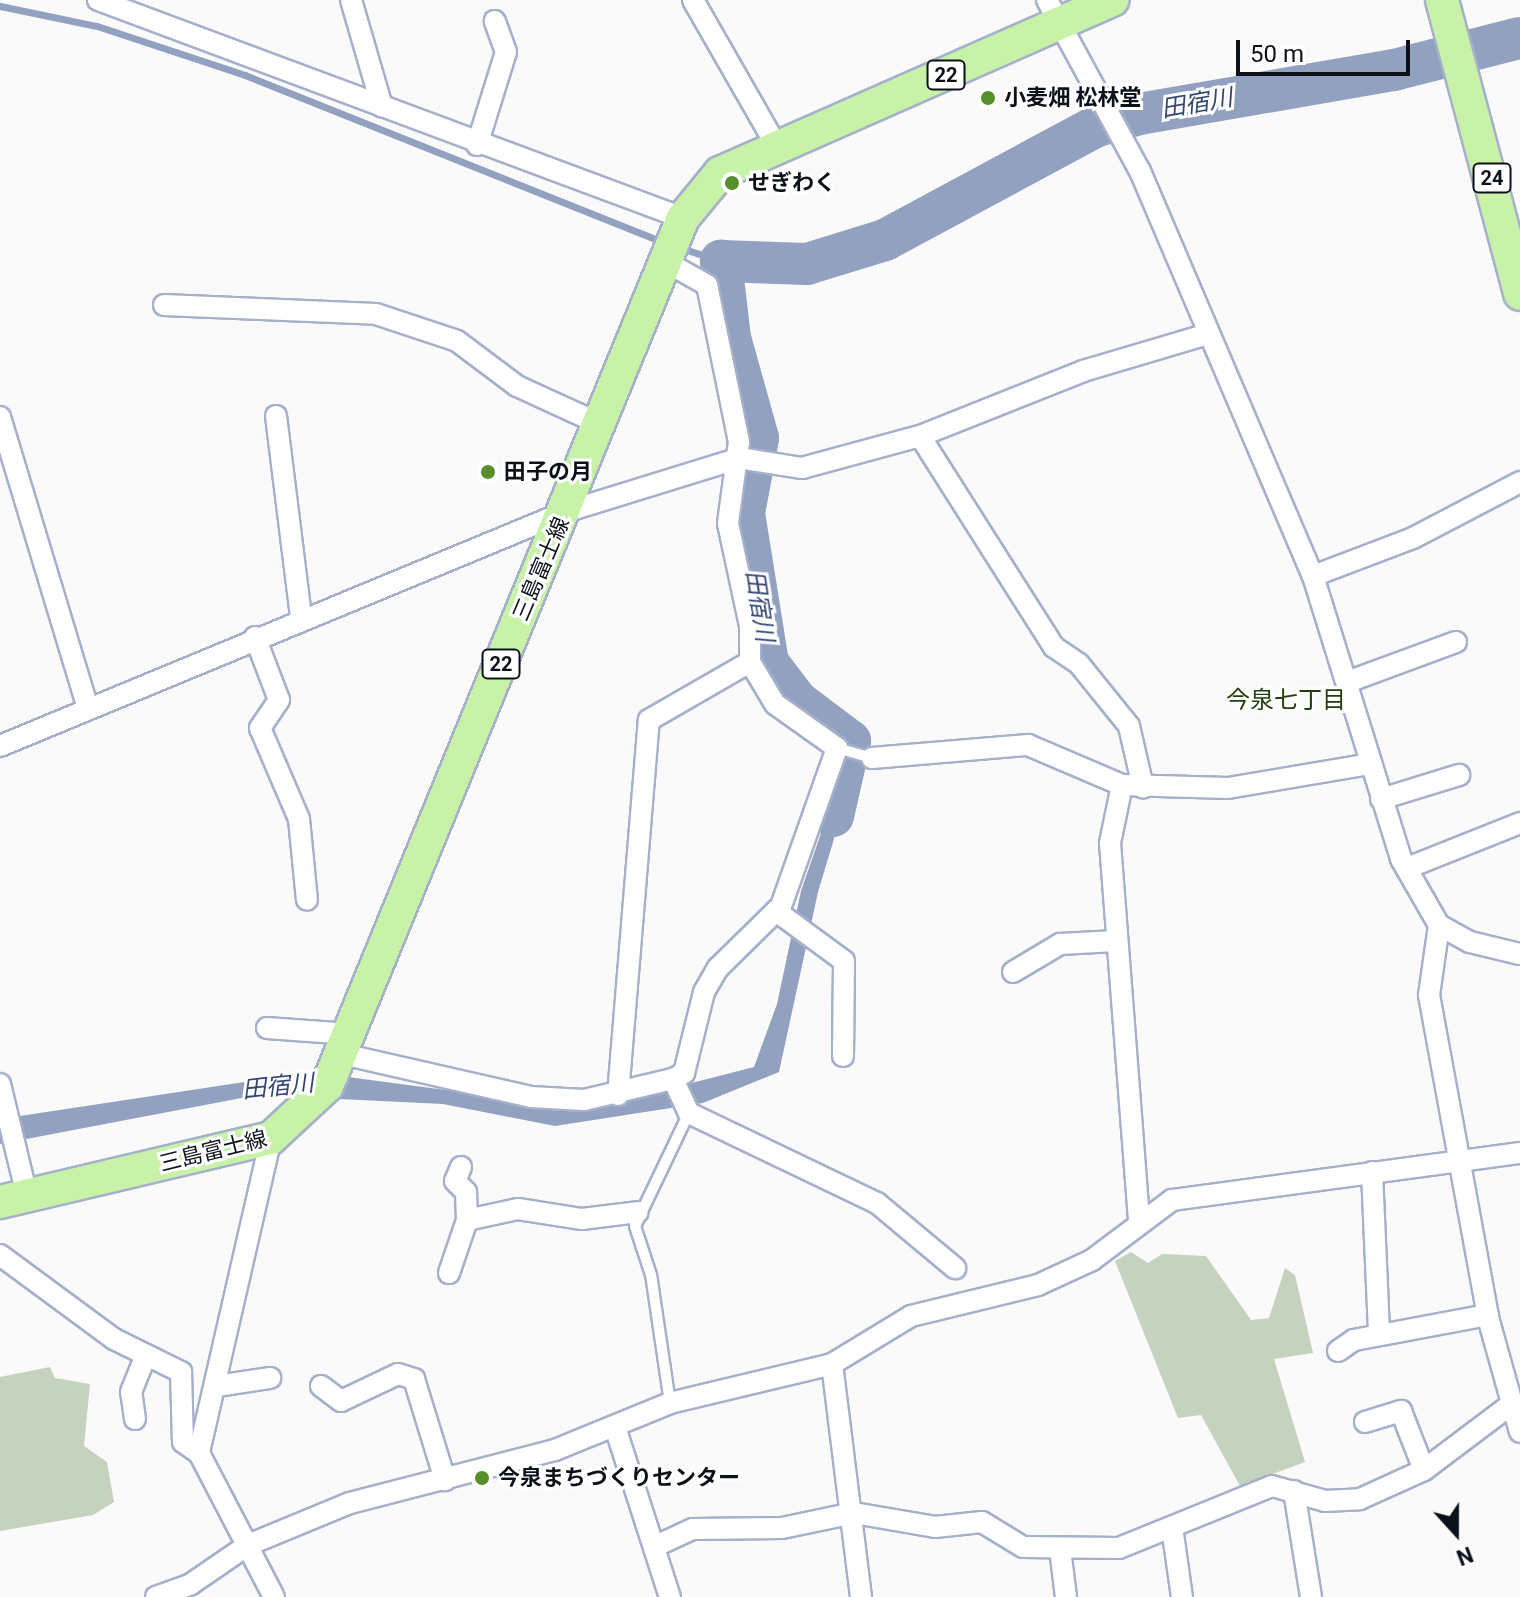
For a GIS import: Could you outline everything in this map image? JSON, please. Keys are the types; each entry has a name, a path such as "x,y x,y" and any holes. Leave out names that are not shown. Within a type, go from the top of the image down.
{"main road":[{"name":"三島富士線","path":"14,1199 271,1138 318,1098 343,1052 674,243 720,173 779,150 1054,12 1113,0"},
{"name":"24","path":"1442,0 1460,56 1520,294"}],"street":[{"path":"98,0 477,145 674,243 707,285 739,458 728,523 750,626 750,662 775,704 837,748 780,915 718,968 704,992 684,1073 673,1079 618,1095 531,1097 343,1052 267,1028"},
{"path":"351,0 382,107"},
{"path":"693,0 779,150"},
{"path":"1054,12 1114,122 1313,576 1350,681 1381,799 1407,868 1439,925 1470,942 1520,954"},
{"path":"477,145 506,52 495,21"},
{"path":"164,305 376,314 457,341 517,386 600,424"},
{"path":"0,746 301,617 565,512 739,458 802,468 920,436 1083,371 1208,334"},
{"path":"276,416 301,617"},
{"path":"0,417 88,709"},
{"path":"920,436 1054,647 1089,674 1129,726 1143,787"},
{"path":"1313,576 1413,538 1520,482"},
{"path":"255,637 279,700 260,728 299,819 307,900"},
{"path":"1350,681 1456,642"},
{"path":"618,1095 649,720 750,662"},
{"path":"872,758 1028,745 1122,785 1143,787 1228,788 1370,764"},
{"path":"1381,799 1459,775"},
{"path":"1122,785 1110,843 1139,1218"},
{"path":"1407,868 1520,823"},
{"path":"780,915 817,946 844,961 843,1056"},
{"path":"1439,925 1429,995 1488,1315 1509,1406 1520,1432"},
{"path":"1013,972 1060,944 1116,941"},
{"path":"673,1079 688,1111 877,1203 955,1268"},
{"path":"0,1084 16,1151 14,1199"},
{"path":"199,1453 217,1386 271,1138"},
{"path":"156,1597 191,1584 248,1545 350,1503 445,1480 615,1427 670,1403 832,1364 911,1316 1038,1285 1092,1260 1139,1218 1172,1200 1520,1153"},
{"path":"449,1273 467,1220 466,1192 455,1181 461,1167"},
{"path":"1372,1172 1379,1335"},
{"path":"467,1220 518,1209 582,1219 638,1212"},
{"path":"0,1255 146,1355 181,1372 183,1442 199,1453 274,1597"},
{"path":"1338,1351 1379,1335 1488,1315"},
{"path":"135,1419 131,1392 146,1355"},
{"path":"832,1364 854,1513 861,1597"},
{"path":"321,1386 341,1401 398,1374 414,1379 445,1480"},
{"path":"217,1386 270,1378"},
{"path":"658,1545 693,1529 782,1528 854,1513 935,1527 982,1522 1023,1547 1119,1548 1272,1486 1325,1501 1360,1499 1424,1470 1509,1406"},
{"path":"1365,1422 1401,1411 1424,1470"},
{"path":"615,1427 658,1545 670,1597"},
{"path":"1294,1491 1311,1597"},
{"path":"1172,1527 1182,1597"},
{"path":"1060,1549 1066,1597"}],"lane":[{"path":"837,748 872,758"},
{"path":"670,1403 651,1275 635,1226 638,1212 688,1111"}],"green space":[{"path":"1131,1252 1148,1263 1162,1254 1206,1256 1251,1320 1269,1318 1285,1268 1295,1275 1313,1353 1274,1359 1305,1462 1240,1486 1201,1415 1178,1418 1115,1261"},
{"path":"50,1367 55,1378 90,1384 84,1446 107,1462 114,1502 93,1515 0,1531 0,1377"}],"water":[{"path":"777,665 802,701 857,738 859,756 818,892 779,1072 703,1103 555,1126 443,1104 257,1095 0,1144 0,1119 310,1072 590,1109 754,1067 777,1004 801,891 847,758 845,742 781,691 766,668"}],"waterway":[{"path":"0,6 97,26 245,75 665,243"},
{"name":"田宿川","path":"833,816 850,741 797,701 768,663 744,513 758,438 730,338 721,261 807,264 885,240 1097,126 1139,114 1394,70 1520,38"},
{"path":"681,248 721,261"}],"place":[{"name":"小麦畑 松林堂","path":"988,98"},
{"name":"せぎわく","path":"732,183"},
{"name":"田子の月","path":"488,472"},
{"name":"今泉まちづくりセンター","path":"482,1478"}],"district":[{"name":"今泉七丁目","path":"1286,701"}]}
